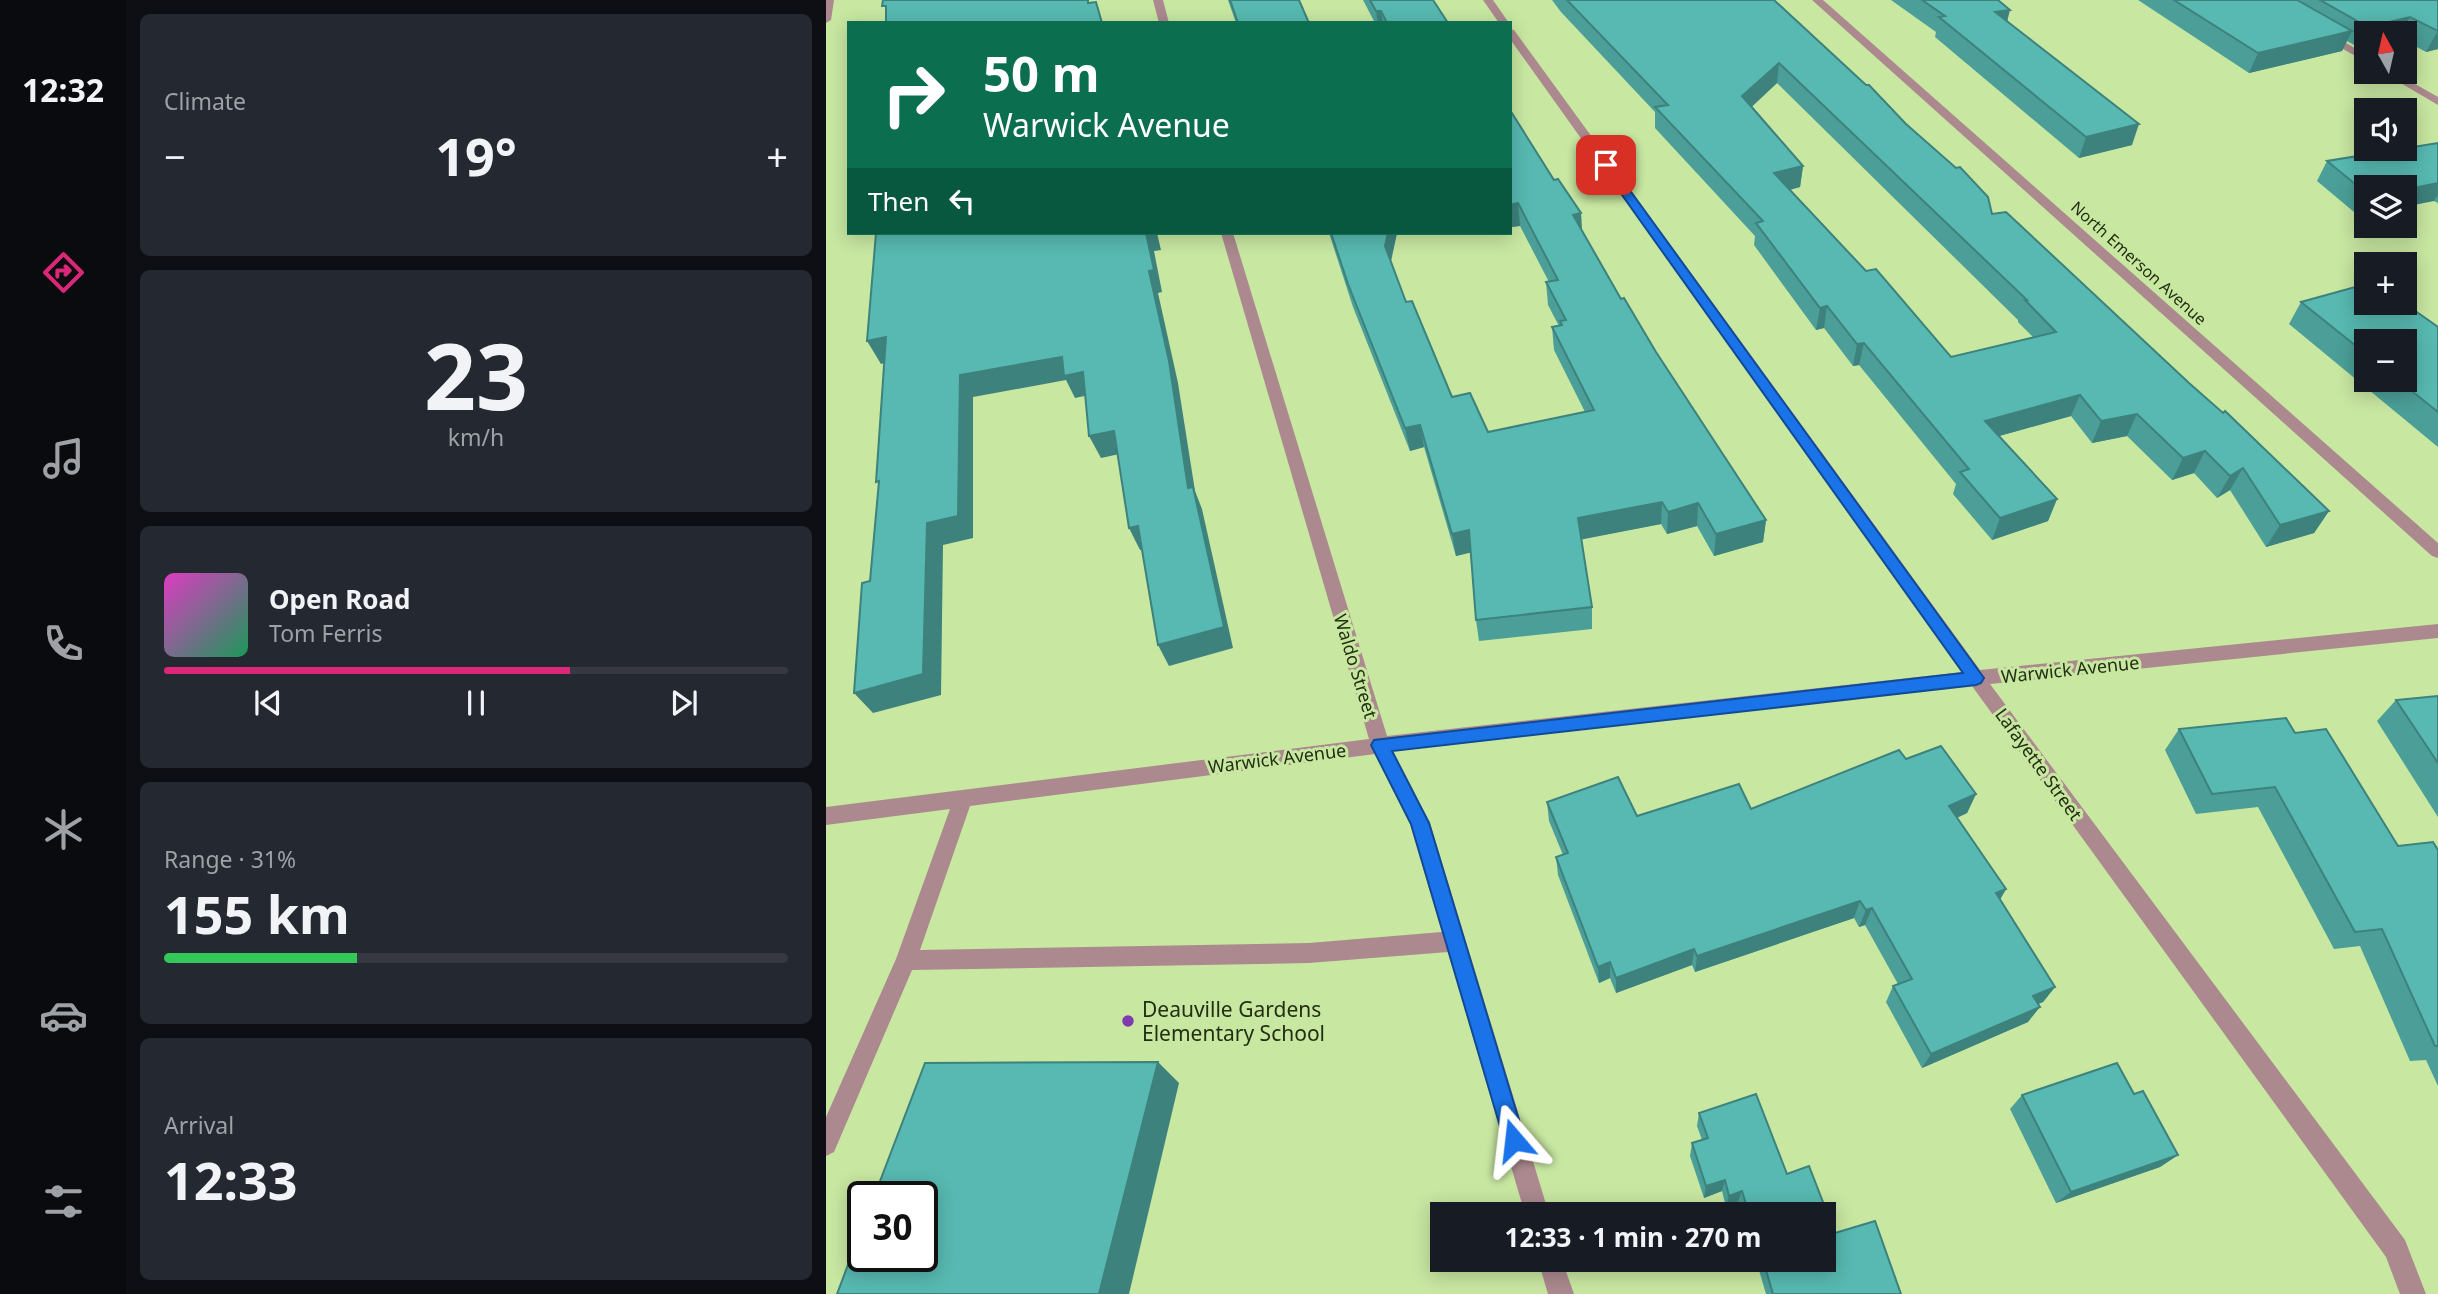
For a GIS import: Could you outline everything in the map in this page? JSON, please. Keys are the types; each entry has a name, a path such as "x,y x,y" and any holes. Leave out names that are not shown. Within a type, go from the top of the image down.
{"street":[{"path":"826,20 829,0"},
{"path":"1158,0 1163,21"},
{"path":"1488,0 1503,21"},
{"name":"North Emerson Avenue","path":"1817,0 2438,552"},
{"path":"2310,26 2354,52"},
{"name":"Lafayette Street","path":"1512,35 1976,678 2396,1249 2413,1294"},
{"path":"2407,84 2438,102"},
{"name":"Waldo Street","path":"1228,235 1380,745 1420,823 1533,1202"},
{"name":"Warwick Avenue","path":"826,816 1380,745 1976,678 2438,631"},
{"path":"826,1144 906,960 962,798"},
{"path":"906,960 1309,953 1455,941"},
{"path":"1554,1272 1560,1294"}],"building":[{"path":"883,0 1088,0 1088,3 1096,2 1101,21 886,21 886,6 882,6"},
{"path":"1230,0 1299,0 1308,21 1237,21"},
{"path":"1370,0 1433,0 1447,21 1386,21 1381,11 1376,11"},
{"path":"1567,0 1774,0 1869,85 1906,124 1956,168 1960,167 1988,197 1992,214 2006,212 2189,383 2223,413 2225,411 2329,511 2280,525 2243,468 2230,476 2205,451 2183,458 2137,414 2101,421 2080,395 1985,421 2057,499 2000,518 1960,472 1969,469 1864,343 1857,344 1827,306 1820,308 1756,223 1763,221 1655,107 1668,105","holes":["1779,63 2027,300 2056,332 1951,357 1876,269 1866,271 1774,173 1803,166 1742,96"]},
{"path":"1922,0 1998,0 2010,10 1995,12 2139,124 2086,137 1939,17 1945,16"},
{"path":"2174,0 2297,0 2352,31 2258,53"},
{"path":"2320,0 2438,0 2438,31 2410,17 2393,21 2357,21"},
{"path":"1512,113 1554,180 1558,179 1581,213 1573,215 1621,299 1624,298 1656,352 1766,520 1716,534 1698,503 1668,512 1662,502 1578,518 1592,607 1476,620 1469,530 1452,534 1420,425 1405,428 1348,284 1332,235 1388,235 1385,246 1406,302 1412,301 1452,397 1470,393 1488,432 1594,410 1552,327 1562,325 1560,321 1566,320 1546,282 1558,280 1518,203 1512,204"},
{"path":"2438,143 2438,183 2417,187 2417,175 2354,175 2354,183 2327,161 2354,157 2354,161 2417,161 2417,146"},
{"path":"876,235 1146,235 1154,270 1149,271 1169,361 1188,488 1193,487 1224,627 1158,645 1138,526 1129,528 1114,431 1089,436 1083,372 1064,376 1062,357 960,375 958,516 927,523 923,674 854,693 862,583 870,581 879,481 876,482 886,337 867,341"},
{"path":"2354,287 2354,315 2417,315 2417,312 2438,327 2438,412 2413,392 2417,392 2417,329 2354,329 2354,344 2301,302"},
{"path":"2438,696 2438,763 2396,700"},
{"path":"2286,718 2295,733 2326,729 2398,846 2433,842 2438,850 2438,1046 2435,1046 2382,929 2355,932 2275,787 2212,794 2179,729"},
{"path":"1941,746 1976,794 1949,806 2006,889 1996,893 2055,987 2033,996 2040,1007 1931,1054 1893,986 1912,979 1872,908 1866,910 1860,901 1697,956 1694,949 1616,978 1610,962 1598,967 1556,857 1568,853 1547,802 1618,777 1637,816 1739,784 1751,809 1899,750 1906,759"},
{"path":"1158,1062 1099,1294 837,1294 847,1267 847,1272 938,1272 938,1181 880,1181 925,1063"},
{"path":"2117,1063 2134,1094 2143,1091 2178,1155 2071,1192 2022,1095"},
{"path":"1756,1094 1787,1174 1809,1166 1823,1202 1745,1202 1742,1191 1729,1196 1725,1180 1706,1186 1692,1143 1708,1138 1699,1113"},
{"path":"1875,1221 1901,1294 1773,1294 1767,1272 1836,1272 1836,1233"}],"place":[{"name":"Deauville Gardens Elementary School","path":"1128,1021"}],"route":[{"path":"1514,1140 1420,823 1380,745 1976,678 1606,165"}]}
